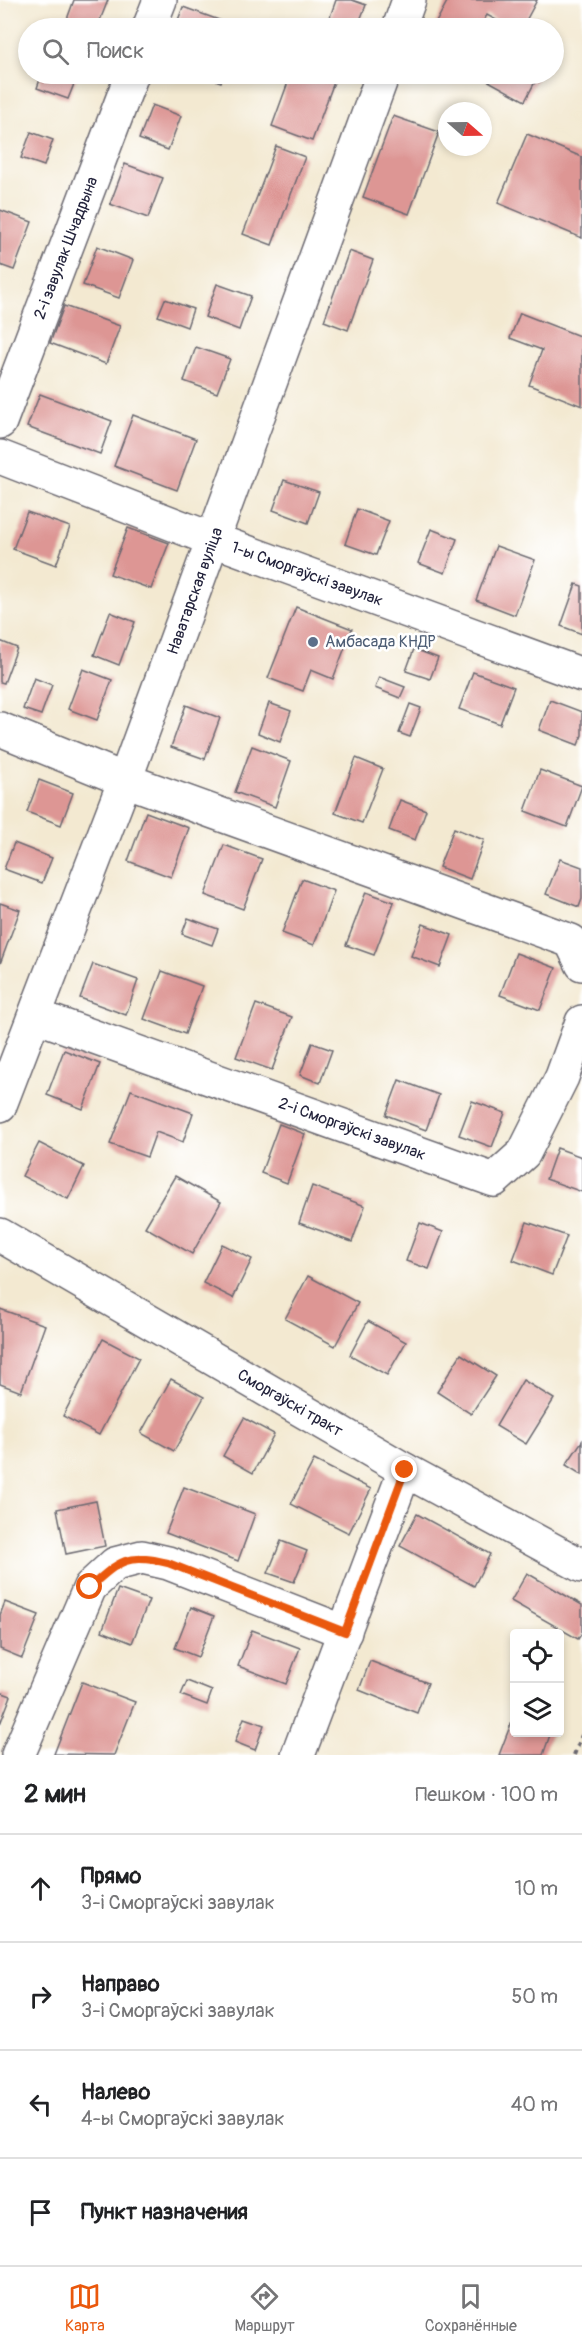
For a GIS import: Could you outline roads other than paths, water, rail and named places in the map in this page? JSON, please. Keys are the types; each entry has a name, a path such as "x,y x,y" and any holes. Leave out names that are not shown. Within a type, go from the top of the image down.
{"street":[{"path":"153,18 160,0"},
{"path":"403,18 409,0"},
{"name":"2-і завулак Шчадрына","path":"0,422 128,84"},
{"name":"Наватарская вуліца","path":"0,1105 125,780 379,84"},
{"name":"1-ы Сморгаўскі завулак","path":"0,457 214,540 582,675"},
{"path":"0,729 125,780 571,941 582,964"},
{"name":"2-і Сморгаўскі завулак","path":"36,1016 494,1180 524,1153 572,1082 582,1022"},
{"name":"Сморгаўскі тракт","path":"0,1234 405,1470 582,1566"},
{"path":"298,1755 405,1470"},
{"path":"18,1755 90,1587 115,1564 142,1557 168,1563 345,1632"}],"place":[{"name":"Амбасада КНДР","path":"313,642"}]}
